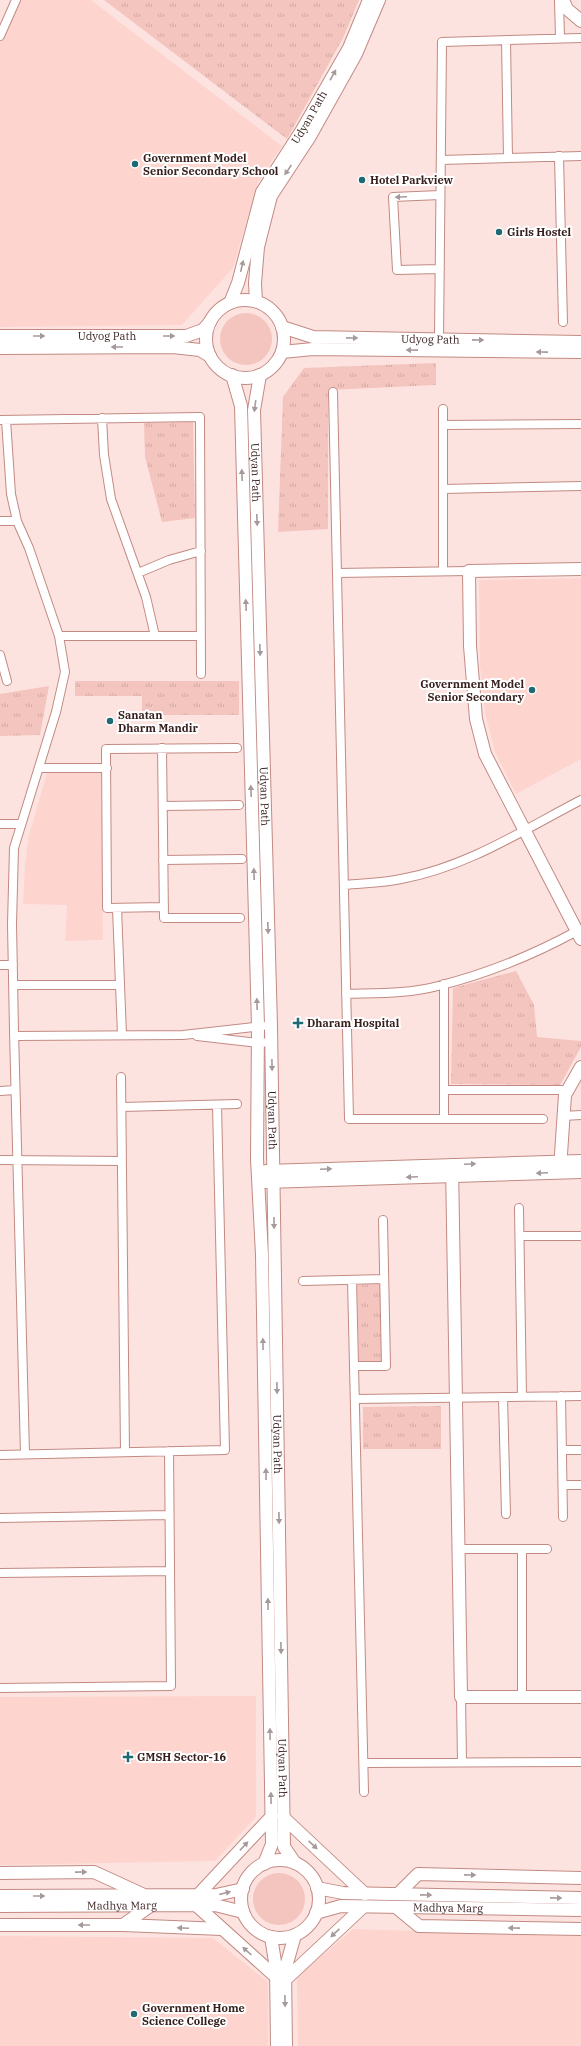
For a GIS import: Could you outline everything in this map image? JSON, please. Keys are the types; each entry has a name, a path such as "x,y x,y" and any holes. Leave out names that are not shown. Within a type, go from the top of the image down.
{"main road":[{"name":"Udyan Path","path":"230,303 238,283 262,192 302,130 349,48 369,0"},
{"name":"Udyan Path","path":"256,302 255,283 258,247 271,196 313,132 356,54 379,0"},
{"path":"563,0 567,10 581,21"},
{"path":"243,300 256,302 272,311 282,327 284,340 282,352 275,363 260,375 246,378 232,376 222,370 210,356 206,339 210,322 216,313 230,303 243,300"},
{"name":"Udyog Path","path":"0,336 186,336 203,330 210,322"},
{"name":"Udyog Path","path":"282,327 314,337 581,342"},
{"name":"Udyog Path","path":"0,348 173,347 200,350 210,356"},
{"name":"Udyog Path","path":"282,352 313,349 581,352"},
{"name":"Udyan Path","path":"260,375 254,410 271,1026 284,1847 295,1863"},
{"name":"Udyan Path","path":"232,376 240,406 258,1026 258,1177 262,1255 272,1816 272,1844 264,1864"},
{"path":"579,935 485,754 476,719 470,646 470,571 581,569"},
{"path":"560,1167 565,1095 581,1067"},
{"path":"273,1153 299,1175"},
{"path":"258,1177 560,1167 581,1161"},
{"path":"560,1167 581,1172"},
{"path":"452,1170 461,1697 581,1696"},
{"path":"274,1197 284,1186 299,1175"},
{"path":"272,1816 197,1900 222,1929 280,1979"},
{"path":"284,1818 365,1894"},
{"path":"287,1861 295,1863 312,1878 317,1888 319,1903 316,1913 309,1925 295,1935 289,1937 271,1937 260,1933 251,1926 243,1912 241,1896 243,1889 250,1875 264,1864 287,1861"},
{"path":"0,1873 94,1872 148,1900 124,1926"},
{"path":"398,1894 418,1874 581,1878"},
{"name":"Madhya Marg","path":"317,1888 343,1893 365,1894 581,1898"},
{"name":"Madhya Marg","path":"0,1896 197,1900 243,1889"},
{"name":"Madhya Marg","path":"0,1906 148,1900"},
{"name":"Madhya Marg","path":"197,1900 243,1912"},
{"name":"Madhya Marg","path":"316,1913 341,1906 581,1910"},
{"path":"280,1979 363,1907"},
{"path":"396,1907 419,1926 581,1929"},
{"path":"0,1925 124,1926 222,1929"},
{"path":"277,2046 280,1979 285,1970 295,1935"},
{"path":"271,1937 280,1979 286,2046"}],"street":[{"path":"0,36 16,0"},
{"path":"559,0 560,38"},
{"path":"439,339 442,42 581,38"},
{"path":"506,40 508,158"},
{"path":"559,156 563,322"},
{"path":"441,160 581,156"},
{"path":"440,196 393,197 397,270 440,269"},
{"path":"333,392 349,1119 543,1119"},
{"path":"443,409 443,571"},
{"path":"25,1454 13,985 14,848 56,712 65,672 59,636 29,548 17,521 11,494 3,420 200,417 201,674"},
{"path":"102,418 104,455 111,499 146,597 155,636"},
{"path":"443,425 581,424"},
{"path":"443,489 581,486"},
{"path":"0,521 17,521"},
{"path":"138,573 169,560 200,551"},
{"path":"337,573 470,571"},
{"path":"59,636 201,636"},
{"path":"0,655 7,681"},
{"path":"162,748 164,918 240,918"},
{"path":"164,908 107,908 106,749 237,748"},
{"path":"39,768 106,768"},
{"path":"344,885 401,879 450,866 488,850 581,800"},
{"path":"163,806 239,805"},
{"path":"0,824 21,824"},
{"path":"164,860 242,859"},
{"path":"117,908 122,1035"},
{"path":"346,994 398,992 444,984 514,961 579,935"},
{"path":"0,965 13,965"},
{"path":"444,984 444,1118"},
{"path":"13,985 120,985"},
{"path":"183,1035 258,1026 271,1026"},
{"path":"14,1036 183,1035 258,1043 271,1042"},
{"path":"121,1077 125,1452"},
{"path":"0,1091 15,1090"},
{"path":"444,1090 568,1090"},
{"path":"122,1107 237,1104"},
{"path":"0,1455 224,1450 218,1105"},
{"path":"564,1116 581,1115"},
{"path":"0,1160 122,1161"},
{"path":"519,1208 522,1397"},
{"path":"354,1366 386,1366 383,1220"},
{"path":"520,1236 581,1236"},
{"path":"303,1281 384,1279"},
{"path":"352,1280 364,1792"},
{"path":"562,1396 563,1517"},
{"path":"355,1400 581,1396"},
{"path":"503,1397 506,1514"},
{"path":"562,1450 581,1450"},
{"path":"0,1688 170,1686 169,1451"},
{"path":"563,1485 581,1485"},
{"path":"0,1518 169,1515"},
{"path":"459,1549 546,1549"},
{"path":"522,1549 522,1697"},
{"path":"0,1573 170,1571"},
{"path":"461,1697 462,1762"},
{"path":"364,1763 581,1762"}],"shaded area":[{"name":"Government Model Senior Secondary School","path":"18,0 91,0 282,146 258,182 233,268 182,325 0,327 0,30"},
{"name":"Government Model Senior Secondary","path":"581,578 581,759 516,794 495,752 485,713 480,666 479,580"},
{"path":"47,773 101,773 103,940 65,941 67,905 23,904 25,865 29,835"},
{"name":"GMSH Sector-16","path":"256,1696 256,1817 215,1861 0,1865 0,1697"},
{"path":"353,1929 581,1936 581,2046 298,2046 297,1977"},
{"name":"Government Home Science College","path":"0,1936 213,1938 268,1982 268,2046 0,2046"}],"green space":[{"path":"104,0 359,0 343,38 287,139"},
{"path":"246,313 256,315 264,321 270,329 272,339 270,349 264,357 256,363 246,365 236,363 228,357 222,349 220,339 222,329 228,321 236,315"},
{"path":"436,363 436,385 328,390 328,529 278,532 283,397 304,368"},
{"path":"193,422 195,518 162,522 145,457 144,423"},
{"path":"75,681 239,681 239,715 142,715 142,696 75,696"},
{"path":"49,686 40,735 0,736 0,694"},
{"path":"516,971 534,1005 537,1037 581,1041 581,1047 560,1085 451,1084 453,988"},
{"path":"381,1284 383,1362 359,1363 357,1285"},
{"path":"441,1406 441,1449 363,1449 363,1407"},
{"path":"279,1873 289,1875 297,1881 303,1889 305,1899 303,1909 297,1917 289,1923 279,1925 269,1923 261,1917 255,1909 253,1899 255,1889 261,1881 269,1875"}],"place":[{"name":"Government Model Senior Secondary School","path":"135,164"},
{"name":"Hotel Parkview","path":"362,180"},
{"name":"Girls Hostel","path":"499,232"},
{"name":"Government Model Senior Secondary","path":"532,690"},
{"name":"Sanatan Dharm Mandir","path":"110,721"},
{"name":"Dharam Hospital","path":"298,1023"},
{"name":"GMSH Sector-16","path":"128,1757"},
{"name":"Government Home Science College","path":"134,2014"}]}
